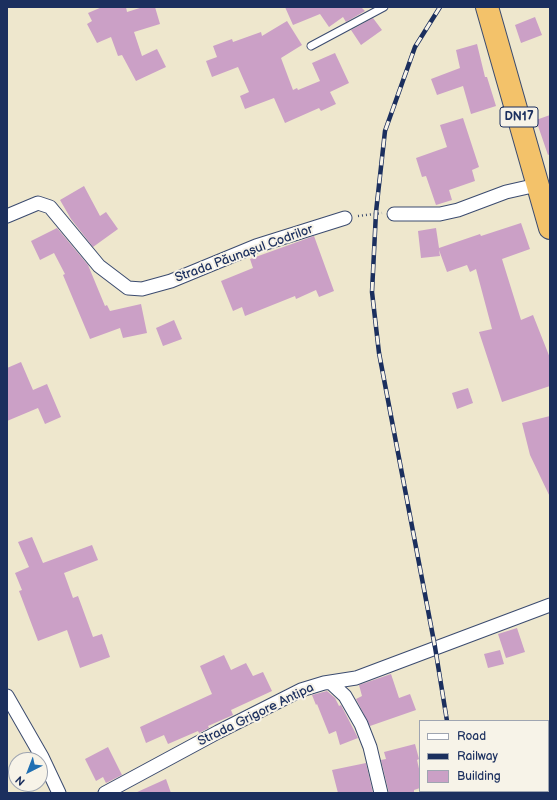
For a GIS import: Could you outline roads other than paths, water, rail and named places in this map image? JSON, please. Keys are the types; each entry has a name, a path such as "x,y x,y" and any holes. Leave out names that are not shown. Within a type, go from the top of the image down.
{"highway":[{"name":"DN17","path":"487,7 550,228"}],"street":[{"path":"394,214 440,214 458,210 506,192 537,185"},
{"name":"Strada Păunașul Codrilor","path":"7,216 38,203 50,207 100,266 128,288 142,289 171,281 256,246 345,218"},
{"name":"Strada Grigore Antipa","path":"105,793 301,690 330,682 356,678 550,605"},
{"path":"330,682 346,696 362,724 370,747 381,793"},
{"path":"7,696 42,757 58,793"}],"lane":[{"path":"311,46 384,7"}],"railway":[{"path":"440,7 415,47 385,131 376,212 372,292 379,353 435,647 447,720"}]}
